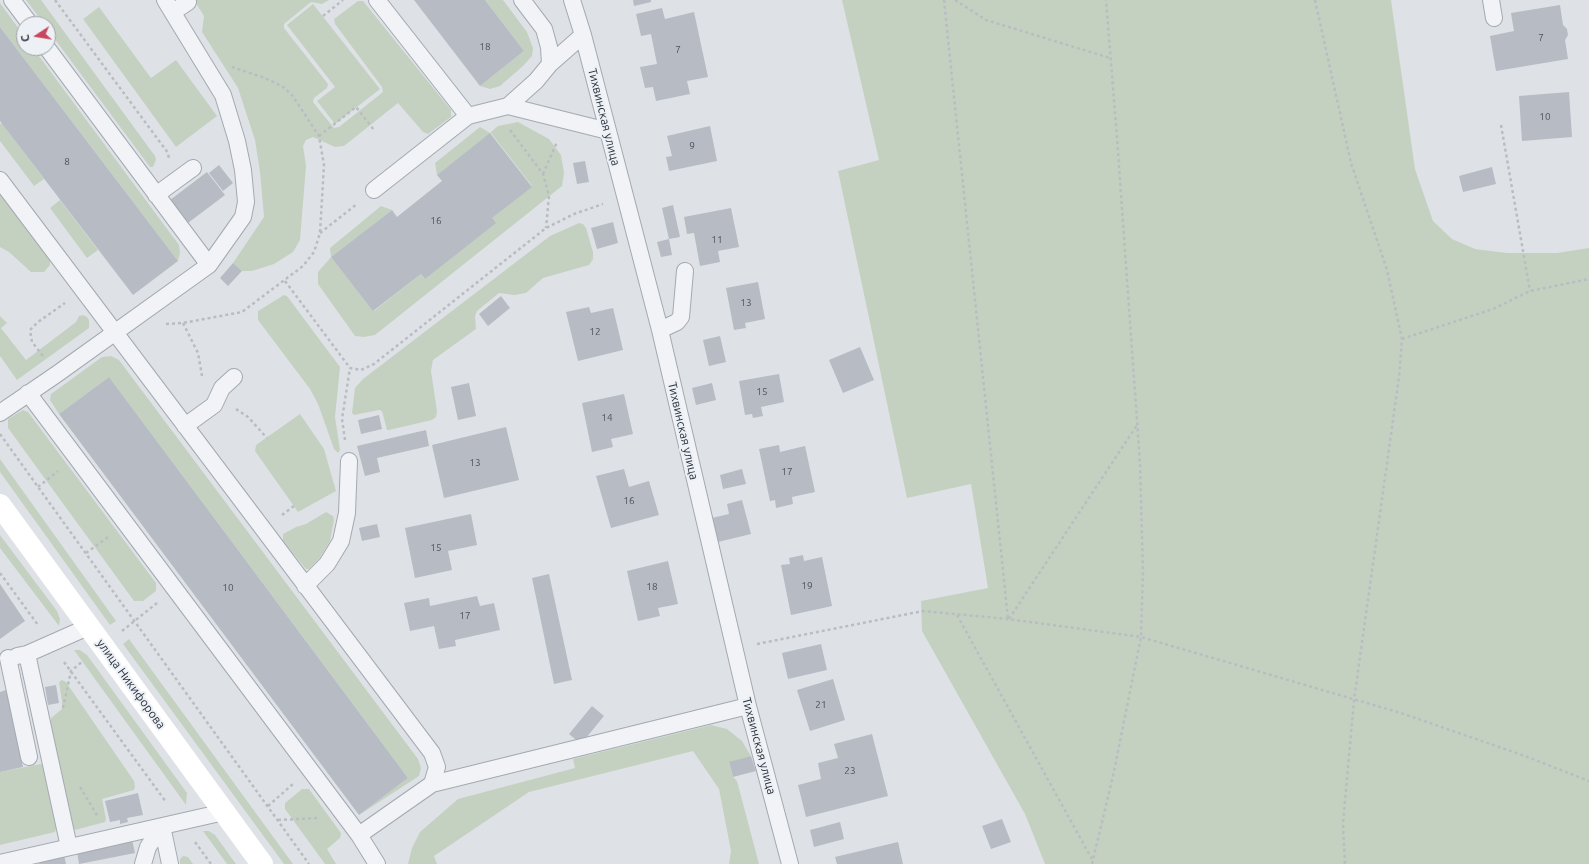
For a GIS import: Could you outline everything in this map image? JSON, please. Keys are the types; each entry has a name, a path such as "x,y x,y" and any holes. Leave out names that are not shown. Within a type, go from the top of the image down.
{"main road":[{"name":"улица Никифорова","path":"0,505 262,864"}],"lane":[{"path":"12,0 24,16"},
{"path":"376,0 468,116"},
{"path":"522,0 544,29 549,47 550,64"},
{"name":"Тихвинская улица","path":"572,0 583,35 660,330 748,706 790,864"},
{"path":"1491,0 1494,18"},
{"path":"0,413 209,265 244,217 246,202 244,170 223,95 169,6 188,2"},
{"path":"374,190 468,116 501,107 536,81 550,64 583,35"},
{"path":"54,56 209,265"},
{"path":"501,107 608,131"},
{"path":"156,195 193,168"},
{"path":"0,180 432,753 437,767 432,784"},
{"path":"660,330 677,322 681,317 685,271"},
{"path":"185,426 214,405 222,388 234,378"},
{"path":"28,393 346,817 377,864"},
{"path":"306,586 327,564 341,541 347,513 349,461"},
{"path":"30,757 4,659 27,654 88,627"},
{"path":"27,654 69,847"},
{"path":"359,835 432,784 748,706"},
{"path":"0,863 224,812"},
{"path":"143,864 148,847 162,826"},
{"path":"162,826 170,864"}],"path":[{"path":"55,0 168,153 168,164"},
{"path":"322,16 343,0"},
{"path":"944,0 1008,619"},
{"path":"955,0 986,20 1110,58"},
{"path":"1092,862 1113,776 1141,637 1143,572 1137,425 1106,0"},
{"path":"1315,0 1351,162 1387,270 1402,339 1400,377 1354,700 1343,824 1345,864"},
{"path":"202,62 237,68 282,86 292,95 319,136 324,165 320,233 314,252 302,266 285,281 242,312 183,323 198,353 203,374 202,381"},
{"path":"319,136 356,107 374,130"},
{"path":"501,107 543,174 549,196 546,228"},
{"path":"543,174 566,121"},
{"path":"1501,125 1530,290"},
{"path":"320,233 374,190"},
{"path":"285,281 350,368 361,370 374,364 546,228 574,214 625,197"},
{"path":"1402,339 1493,309 1530,290 1589,279"},
{"path":"57,374 32,342 30,330 38,322 83,290"},
{"path":"349,461 342,419 350,368"},
{"path":"1008,619 1137,425"},
{"path":"0,434 309,864"},
{"path":"0,573 211,864"},
{"path":"735,648 923,612 1008,619 1141,637 1401,713 1525,756 1589,781"},
{"path":"957,615 1092,862"},
{"path":"268,806 310,769"},
{"path":"278,820 346,817"}],"green space":[{"path":"26,0 41,0 53,16 38,16"},
{"path":"194,0 329,0 322,4 311,2 284,24 284,28 328,84 327,88 314,98 313,102 334,128 339,127 383,92 382,87 335,24 334,19 358,1 363,1 451,110 451,117 428,134 423,132 398,103 344,146 335,147 313,137 306,140 303,146 306,166 300,240 293,252 274,264 252,271 242,271 233,263 264,217 260,172 255,140 238,88 202,32 204,16"},
{"path":"485,0 503,0 527,32 533,48 532,56 523,66 500,86 490,89 480,86 524,51"},
{"path":"842,0 1391,0 1415,169 1433,221 1452,239 1475,249 1507,253 1557,253 1589,248 1589,864 1045,864 1025,814 922,631 921,601 988,588 971,484 907,498 838,171 879,160"},
{"path":"0,3 16,25 16,48 0,27"},
{"path":"313,4 380,89 335,124 317,101 335,87 287,25"},
{"path":"99,7 151,78 176,60 217,116 176,147 83,19"},
{"path":"56,21 155,156 156,160 153,167 150,167 56,41"},
{"path":"22,56 39,56 179,245 180,253 178,261"},
{"path":"518,122 549,139 561,155 564,173 562,186 375,335 364,337 355,336 318,284 318,272 331,257 374,311 421,274 425,279 492,218 532,186 491,133 437,175 435,163 480,127 490,133 498,126"},
{"path":"2,123 44,179 34,186 0,141 0,124"},
{"path":"0,194 50,259 50,265 44,272 31,272 9,252 0,247"},
{"path":"60,200 98,250 87,258 50,208"},
{"path":"381,206 392,210 331,257 330,248"},
{"path":"579,223 583,224 586,228 593,252 593,259 589,265 543,278 526,293 514,295 499,293 477,311 475,316 476,329 433,360 431,371 437,411 436,417 432,420 387,430 382,411 379,410 354,415 352,413 355,388 363,379 550,236"},
{"path":"284,295 287,296 340,367 335,417 340,450 338,453 334,449 318,404 310,389 258,320 258,311"},
{"path":"83,315 89,320 89,328 17,380 0,356 0,316 7,323 1,328 26,360 76,322 79,316"},
{"path":"111,356 119,360 418,759 421,768 419,776 359,815 408,778 109,377 59,414 50,400 51,394 102,357"},
{"path":"23,410 28,412 156,583 156,591 143,601 134,601 8,428 8,419"},
{"path":"300,414 324,449 336,491 298,512 255,451 256,445"},
{"path":"0,459 116,621 110,625 0,472"},
{"path":"326,512 333,516 334,520 330,541 319,559 309,569 306,569 283,541 283,534 296,527 306,524"},
{"path":"0,535 57,611 60,619 59,626 0,548"},
{"path":"129,639 293,864 284,864 123,644"},
{"path":"74,650 80,650 87,655 187,793 186,805"},
{"path":"62,680 66,682 134,781 135,787 134,790 102,799 106,819 105,822 75,830 73,827 51,726 51,718 62,709 59,682"},
{"path":"711,725 727,729 742,741 751,756 729,763 733,777 737,781 759,864 729,864 731,851 719,789 693,751 529,792 434,856 437,864 408,864 412,848 420,832 458,799 575,768 573,759"},
{"path":"41,764 44,767 57,826 55,832 0,845 0,772"},
{"path":"302,789 309,789 341,833 340,838 327,849 336,864 325,864 285,809 285,803"},
{"path":"203,831 209,831 215,835 236,864 227,864"},
{"path":"183,856 188,857 193,864 180,864 180,859"}],"building":[{"path":"414,0 485,0 524,51 480,86"},
{"path":"633,0 651,0 651,2 634,6"},
{"path":"1560,5 1563,25 1567,29 1568,35 1565,40 1568,59 1496,71 1490,36 1514,31 1511,13"},
{"path":"662,8 665,19 694,12 708,77 687,81 690,94 656,101 653,87 645,88 640,67 657,64 651,34 641,36 636,14"},
{"path":"0,27 16,48 16,56 22,56 178,261 133,295 0,121"},
{"path":"1569,92 1572,137 1522,141 1519,96"},
{"path":"710,126 717,161 669,171 666,157 672,156 667,136"},
{"path":"490,133 532,187 492,218 496,223 425,279 421,274 373,311 331,257 392,210 397,217 442,181 437,175"},
{"path":"585,161 589,182 577,184 573,163"},
{"path":"219,165 233,183 223,191 209,173"},
{"path":"1492,167 1496,184 1463,192 1459,176"},
{"path":"207,172 225,195 188,223 170,200"},
{"path":"673,205 680,237 669,239 662,208"},
{"path":"731,208 739,247 718,251 720,262 700,266 694,233 687,234 684,217"},
{"path":"613,222 618,243 597,249 591,228"},
{"path":"669,239 672,255 661,257 657,242"},
{"path":"233,263 242,271 228,286 220,278"},
{"path":"758,282 765,319 745,323 746,328 734,330 726,288"},
{"path":"501,296 510,308 488,326 479,314"},
{"path":"589,307 591,313 613,308 623,350 578,361 566,312"},
{"path":"720,336 726,362 709,366 703,340"},
{"path":"860,347 874,380 843,393 829,360"},
{"path":"779,374 784,402 761,407 763,416 753,418 752,414 745,415 739,381"},
{"path":"109,377 408,778 359,815 59,414"},
{"path":"469,383 476,416 458,420 451,387"},
{"path":"712,383 716,400 696,405 692,388"},
{"path":"624,394 633,434 611,439 613,447 592,452 582,403"},
{"path":"379,415 382,429 361,434 358,420"},
{"path":"506,427 519,480 444,498 432,445"},
{"path":"426,430 429,446 377,458 380,472 365,476 357,446"},
{"path":"779,445 780,452 805,446 815,492 792,497 793,504 776,508 775,500 770,501 759,449"},
{"path":"624,469 629,487 649,481 659,515 611,528 596,476"},
{"path":"742,469 746,484 723,489 720,475"},
{"path":"742,500 751,534 718,542 712,518 729,514 727,504"},
{"path":"471,514 477,545 448,551 452,570 415,578 405,528"},
{"path":"377,524 380,537 362,541 359,528"},
{"path":"803,555 804,561 822,557 832,606 791,615 781,565 790,564 789,558"},
{"path":"668,561 678,604 658,608 660,616 638,621 627,571"},
{"path":"549,574 572,680 554,684 532,578"},
{"path":"0,584 25,621 0,639"},
{"path":"477,596 480,606 494,603 500,630 455,640 456,646 439,649 434,626 410,631 404,603 429,598 430,606"},
{"path":"821,644 827,670 788,679 782,653"},
{"path":"833,679 845,720 810,731 797,690"},
{"path":"56,685 59,703 48,705 45,687"},
{"path":"6,690 23,767 0,772 0,692"},
{"path":"592,706 604,716 581,744 569,734"},
{"path":"872,734 888,796 806,817 798,785 821,779 818,763 838,758 834,744"},
{"path":"751,756 756,771 733,777 729,762"},
{"path":"138,793 143,815 127,818 128,822 120,824 120,820 110,822 105,801"},
{"path":"1002,819 1011,842 991,849 982,826"},
{"path":"840,822 844,839 814,847 810,830"},
{"path":"132,840 135,853 79,864 77,852"},
{"path":"898,842 903,864 837,864 835,857"},
{"path":"64,855 66,864 39,864 38,861"}]}
